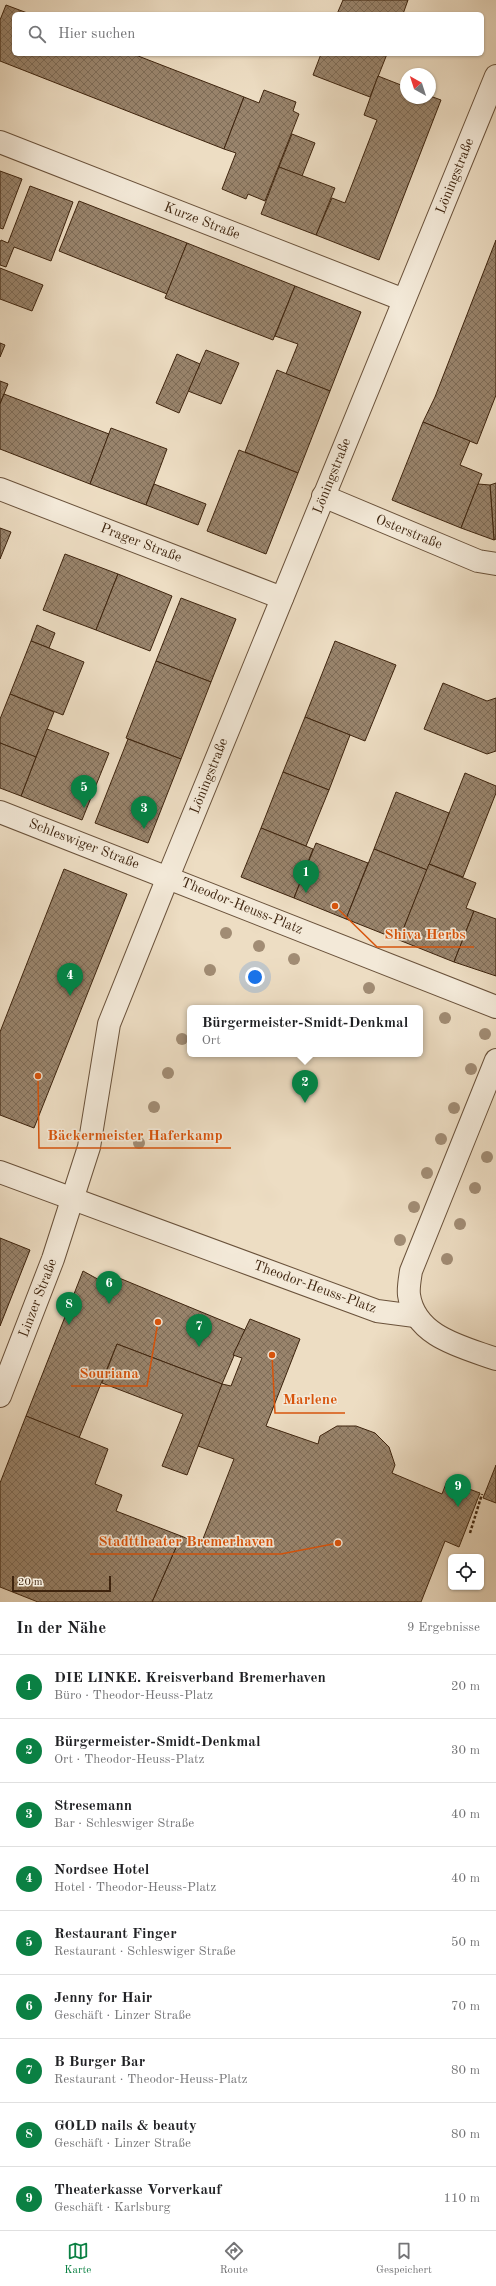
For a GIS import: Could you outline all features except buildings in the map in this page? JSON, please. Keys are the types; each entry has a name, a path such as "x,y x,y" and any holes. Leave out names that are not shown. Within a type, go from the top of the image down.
{"street":[{"name":"Löningstraße","path":"168,877 496,76"},
{"name":"Kurze Straße","path":"0,142 404,300"},
{"name":"Prager Straße","path":"0,489 282,598"},
{"name":"Osterstraße","path":"323,496 478,561 496,564"},
{"name":"Schleswiger Straße","path":"0,812 168,877"},
{"name":"Theodor-Heuss-Platz","path":"72,1198 88,1147 109,1024 168,877 496,1007"},
{"path":"496,1060 412,1271 408,1295 415,1316 425,1328 445,1340 496,1359"},
{"name":"Theodor-Heuss-Platz","path":"7,1175 377,1311 415,1316"},
{"name":"Linzer Straße","path":"0,1396 53,1259 72,1198"}],"path":[{"path":"470,1533 482,1494"}],"place":[{"name":"Restaurant Finger","path":"84,808"},
{"name":"Stresemann","path":"144,829"},
{"name":"DIE LINKE. Kreisverband Bremerhaven","path":"306,893"},
{"name":"Shiva Herbs","path":"335,906"},
{"name":"Nordsee Hotel","path":"70,996"},
{"name":"Bäckermeister Haferkamp","path":"38,1076"},
{"name":"Bürgermeister-Smidt-Denkmal","path":"305,1103"},
{"name":"Jenny for Hair","path":"109,1304"},
{"name":"Souriana","path":"158,1322"},
{"name":"GOLD nails & beauty","path":"69,1325"},
{"name":"B Burger Bar","path":"199,1347"},
{"name":"Marlene","path":"272,1355"},
{"name":"Theaterkasse Vorverkauf","path":"458,1507"},
{"name":"Stadttheater Bremerhaven","path":"338,1543"}]}
